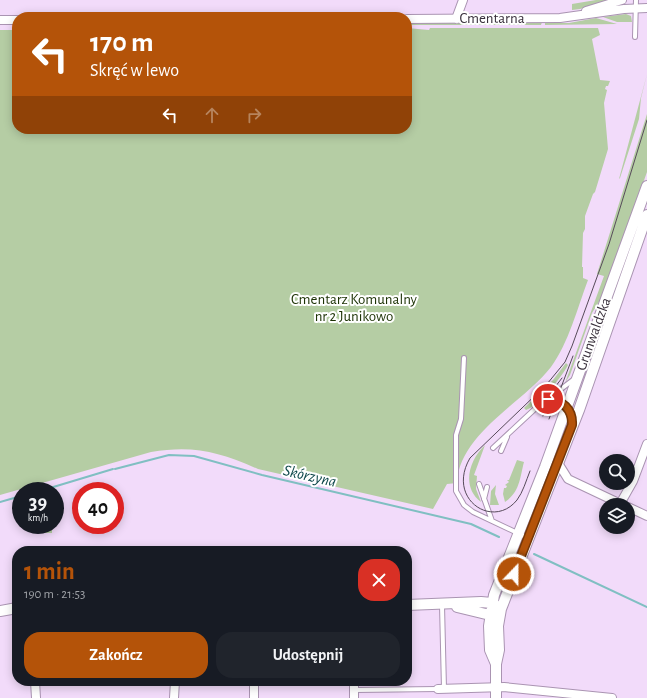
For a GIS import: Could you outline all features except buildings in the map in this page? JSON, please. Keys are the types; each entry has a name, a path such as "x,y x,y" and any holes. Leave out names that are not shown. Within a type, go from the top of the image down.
{"street":[{"path":"456,19 463,0"},
{"name":"Cmentarna","path":"576,15 603,3 622,0"},
{"name":"Cmentarna","path":"412,19 560,18 636,4 647,8"},
{"path":"0,20 12,20"},
{"name":"Grunwaldzka","path":"496,664 490,650 490,615 492,603 581,370 647,186"},
{"name":"Grunwaldzka","path":"496,698 496,664 499,650 498,626 501,609 580,406 647,215"},
{"path":"627,498 647,444"},
{"path":"558,464 568,479 609,498"},
{"path":"550,486 560,480 568,479"},
{"path":"635,510 647,516"},
{"path":"412,605 443,604 492,603 501,609 490,615 443,604"},
{"path":"0,611 12,609"},
{"path":"35,686 36,698"},
{"path":"174,686 174,698"},
{"path":"254,686 254,698"},
{"path":"441,689 496,687 612,698"}],"lane":[{"path":"635,37 636,4"},
{"path":"464,358 461,419 456,435 456,491 464,505 473,512 529,538"},
{"path":"493,448 548,399 569,384 581,370"},
{"path":"548,399 556,401 567,407 572,416 572,425"},
{"path":"501,451 508,434"},
{"path":"479,484 492,521"},
{"path":"484,500 487,487"},
{"path":"354,694 441,689 443,604"}],"green space":[{"path":"596,0 609,0 572,10 572,4"},
{"path":"626,14 631,16 632,22 617,22 603,17"},
{"path":"596,18 617,24 545,25 545,23 569,23"},
{"path":"542,22 541,25 412,25 412,23"},
{"name":"Cmentarz Komunalny nr 2 Junikowo","path":"412,28 429,30 430,28 598,28 600,35 592,39 600,80 610,81 605,89 607,90 604,103 608,149 595,192 585,216 582,267 583,278 588,280 563,347 551,367 481,434 469,449 461,465 457,483 447,484 433,509 258,469 218,454 180,449 151,452 46,482 12,482 12,492 0,495 0,30 12,30 12,134 412,134"},
{"path":"647,74 641,98 639,119 619,179"},
{"path":"647,114 647,172 603,295 592,313 570,375 565,383 604,276 597,274"},
{"path":"566,363 568,365 555,383 537,403 526,410 524,408 553,380"},
{"path":"485,445 474,475 477,476 476,489 481,502 471,489 469,481 471,466 479,451"},
{"path":"517,460 524,462 520,479 514,494 505,502 503,494 504,488 506,488 507,486 505,485 509,482 507,480 509,480"},
{"path":"496,485 495,494 499,505 490,505 491,491"}],"waterway":[{"name":"Skórzyna","path":"115,469 169,455 194,456 262,475 471,524 499,537"},
{"name":"Skórzyna","path":"64,484 113,469"},
{"name":"Skórzyna","path":"0,502 12,499"},
{"name":"Skórzyna","path":"534,554 647,607"}],"tram line":[{"path":"530,471 523,490 517,500 507,508 496,512 485,511 476,506 468,497 464,486 464,473 470,458 547,384 565,362 609,244 647,120"},
{"path":"549,419 573,356"},
{"path":"543,416 552,391 562,378"}],"route":[{"path":"514,574 550,486 572,425 572,416 567,407 564,404 548,399"}]}
